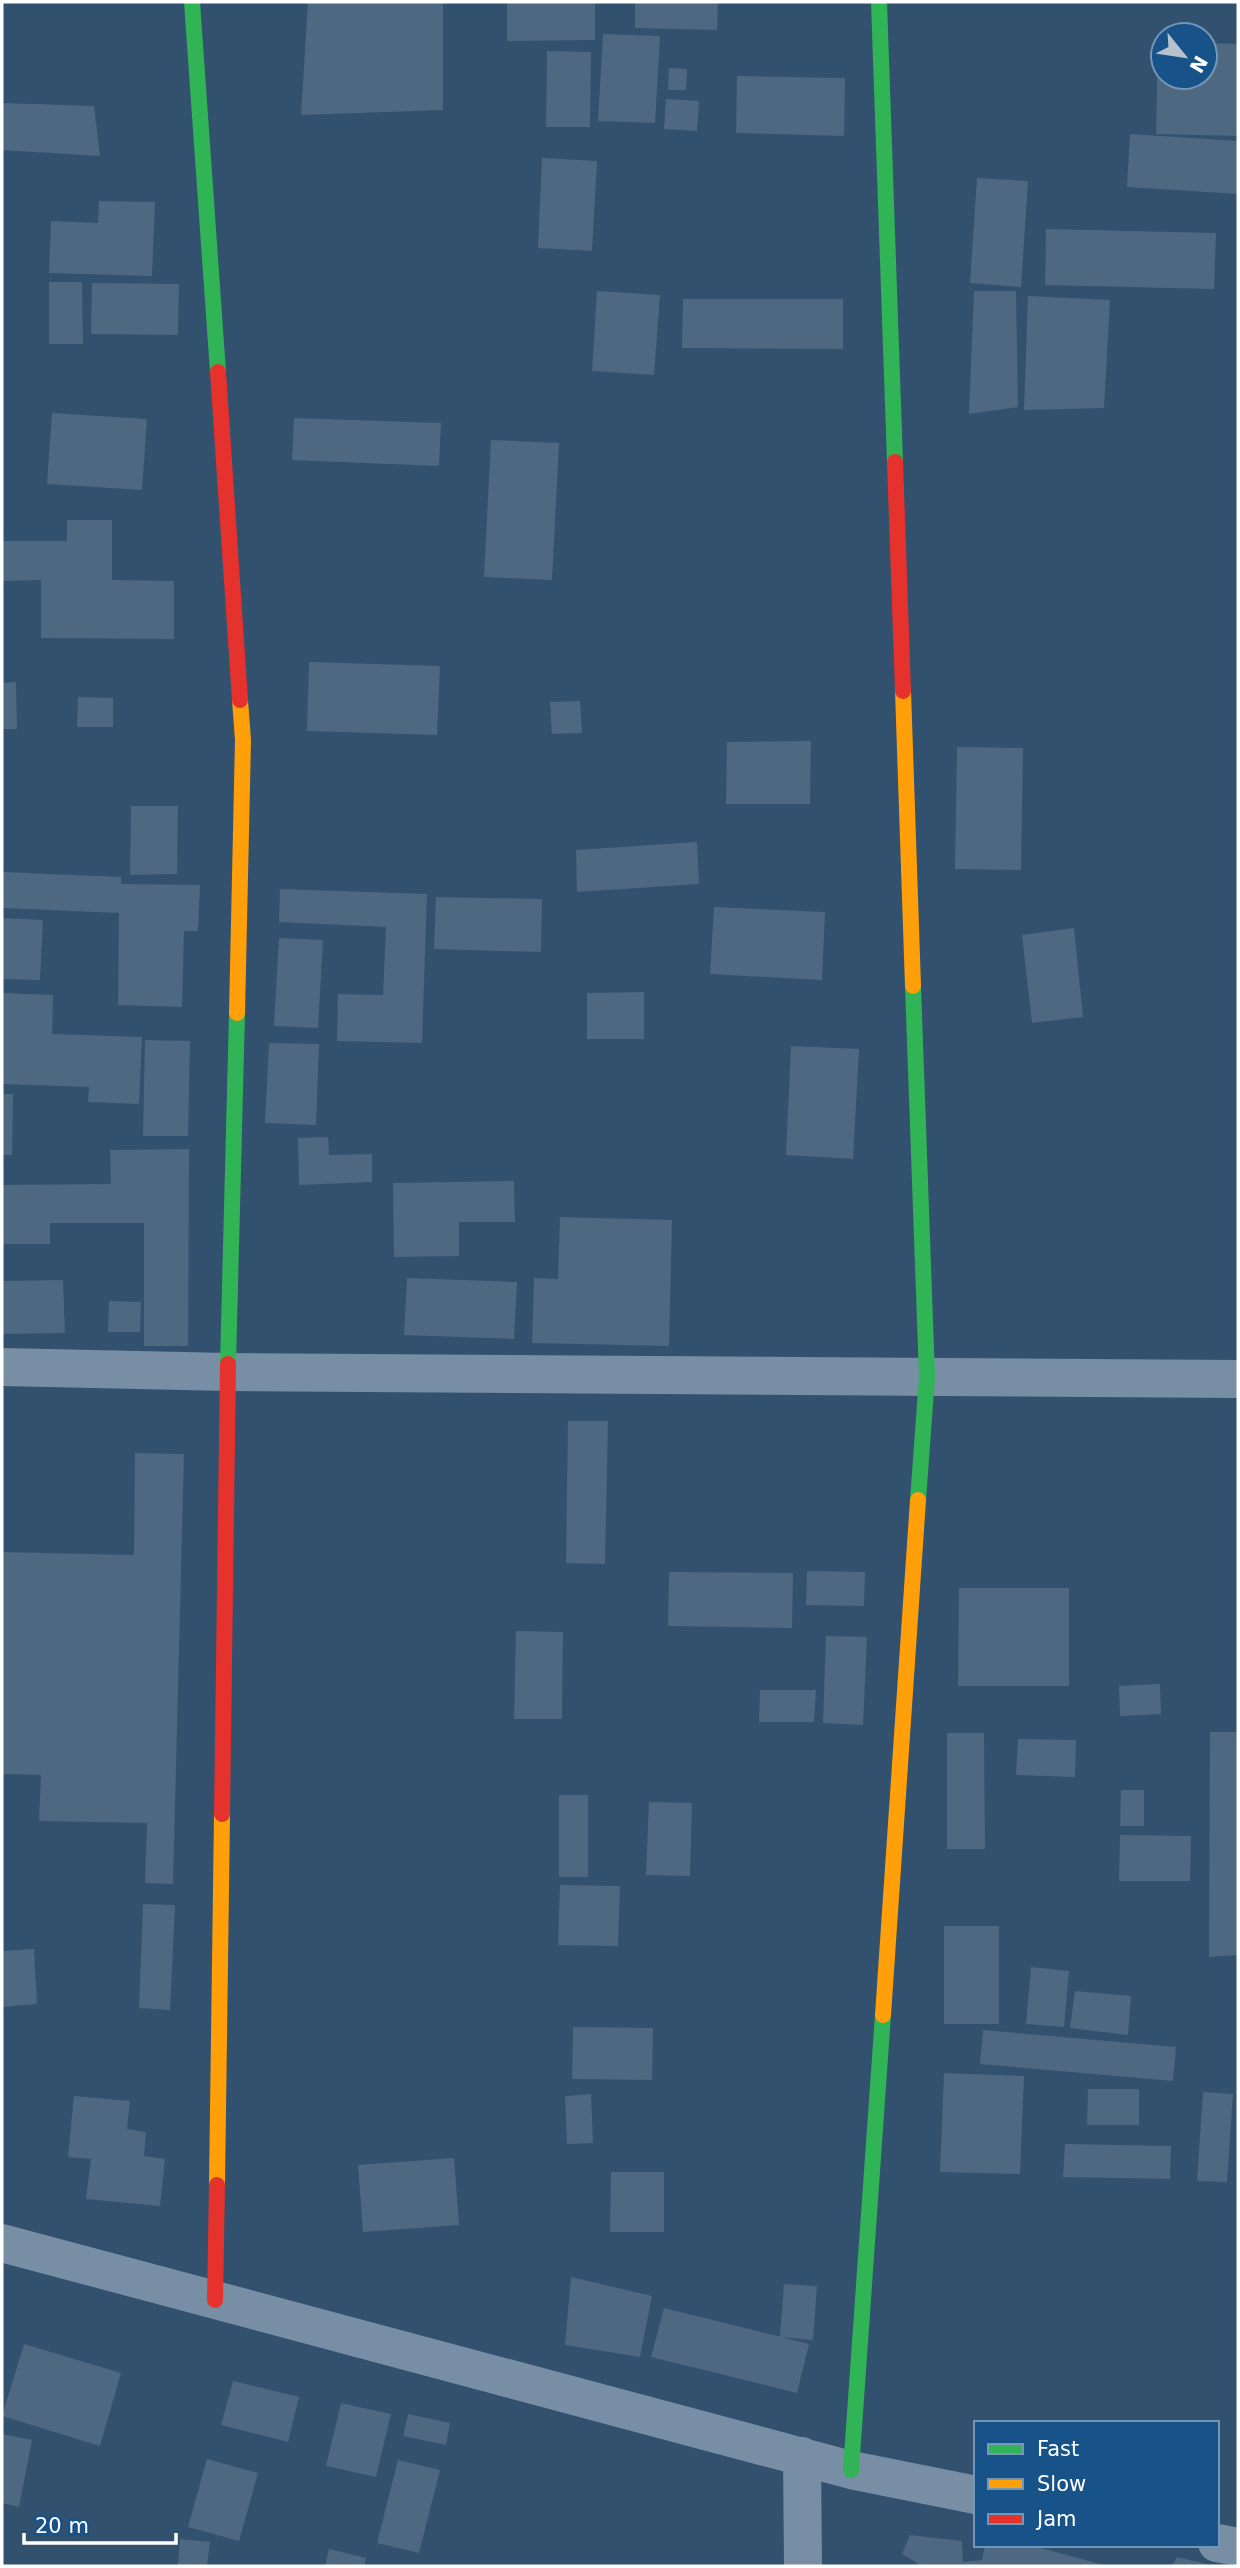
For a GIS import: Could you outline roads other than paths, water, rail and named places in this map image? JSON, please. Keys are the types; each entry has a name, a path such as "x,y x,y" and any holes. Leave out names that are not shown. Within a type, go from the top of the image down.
{"street":[{"path":"192,2 243,740 228,1372 215,2300"},
{"path":"851,2470 927,1377 879,2"},
{"path":"2,1367 228,1372 1238,1379"},
{"path":"2,2243 851,2470 974,2495"},
{"path":"802,2456 803,2566"},
{"path":"1219,2543 1238,2547"}]}
